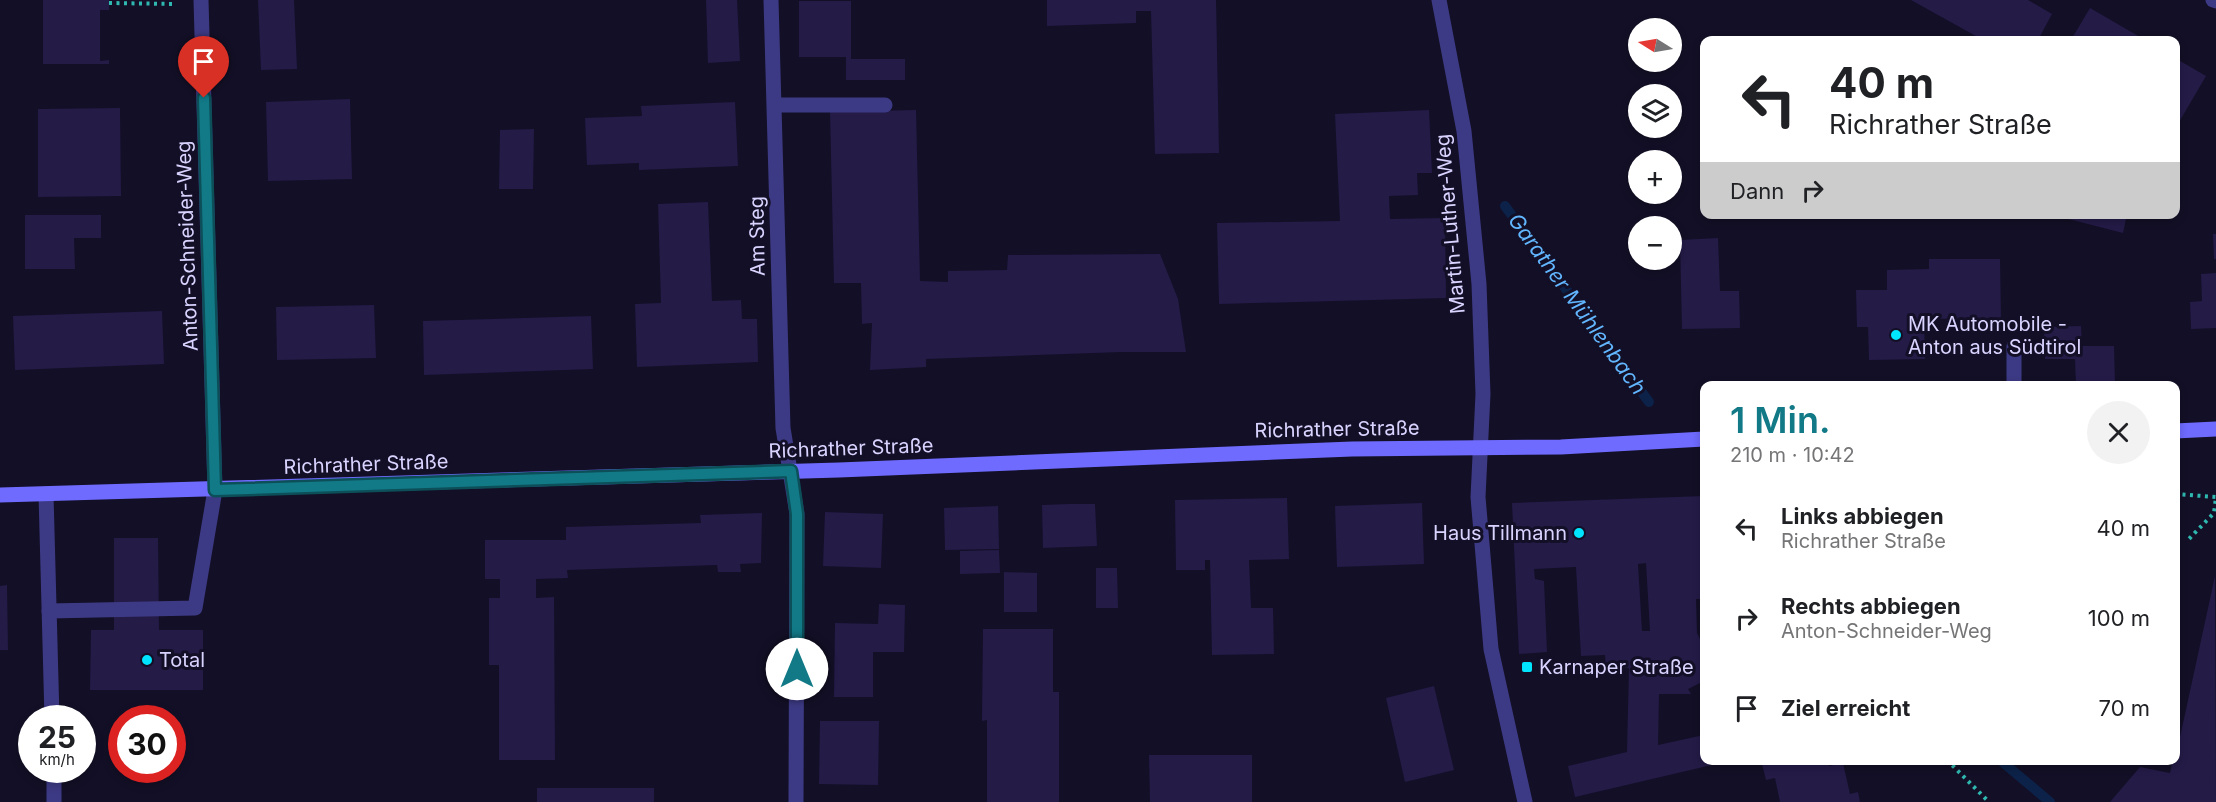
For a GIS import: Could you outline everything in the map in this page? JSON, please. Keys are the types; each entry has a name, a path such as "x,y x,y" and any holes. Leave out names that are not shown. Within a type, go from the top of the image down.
{"main road":[{"path":"2180,431 2216,429"},
{"name":"Richrather Straße","path":"0,495 791,471 1352,449 1561,447 1700,439"}],"street":[{"name":"Anton-Schneider-Weg","path":"49,610 195,608 215,490 201,0"},
{"name":"Am Steg","path":"771,0 776,105 783,429 797,514 796,802"},
{"name":"Martin-Luther-Weg","path":"1439,0 1464,131 1479,284 1483,394 1479,447"},
{"path":"776,105 885,105"},
{"path":"2014,346 2014,381"},
{"path":"1479,447 1478,497 1491,649 1525,802"},
{"path":"46,494 52,705"},
{"path":"54,783 54,802"}],"path":[{"path":"109,3 175,4"},
{"path":"2180,494 2216,497 2214,513 2187,542"},
{"path":"1952,765 1989,802"}],"building":[{"path":"43,0 109,0 109,10 100,10 100,61 109,60 109,64 43,64"},
{"path":"258,0 294,0 297,69 261,70"},
{"path":"706,0 737,0 740,61 708,63"},
{"path":"1047,0 1216,0 1219,153 1155,154 1151,11 1136,11 1136,23 1047,26"},
{"path":"1911,0 2028,0 2052,14 2040,36 1976,36"},
{"path":"799,1 851,1 851,59 905,59 905,80 846,80 846,57 799,57"},
{"path":"2090,8 2138,36 2073,36"},
{"path":"2180,61 2206,76 2180,120"},
{"path":"350,99 352,179 268,181 266,102"},
{"path":"735,102 738,166 639,170 639,163 587,165 585,118 642,116 641,106"},
{"path":"120,108 121,196 38,197 38,109"},
{"path":"916,110 920,281 948,282 948,271 1007,270 1008,255 1160,254 1178,299 1186,352 926,359 926,367 870,370 872,323 862,324 861,283 834,283 830,112"},
{"path":"1429,110 1432,173 1417,173 1418,195 1389,196 1390,219 1445,218 1446,298 1219,304 1217,223 1340,221 1335,114"},
{"path":"534,129 533,189 499,189 500,130"},
{"path":"708,202 712,301 741,300 742,319 757,319 758,362 637,367 635,304 661,303 658,204"},
{"path":"25,215 101,215 101,238 74,238 75,269 25,269"},
{"path":"2068,219 2126,219 2123,233"},
{"path":"2213,234 2216,234 2216,259 2214,259"},
{"path":"1718,238 1720,291 1739,291 1740,328 1682,329 1682,240"},
{"path":"1929,259 2000,259 2001,318 1924,319 1925,359 1869,360 1868,327 1857,327 1856,290 1887,290 1887,270 1929,269"},
{"path":"2216,273 2216,328 2191,329 2190,302 2202,301 2201,274"},
{"path":"374,305 376,358 277,360 276,307"},
{"path":"162,311 164,364 15,370 13,316"},
{"path":"591,316 593,369 424,375 423,321"},
{"path":"2081,326 2082,346 2114,346 2115,381 2076,381 2075,359 2045,359 2044,327"},
{"path":"1700,496 1700,599 1696,599 1697,633 1700,639 1700,683 1688,689 1691,694 1659,694 1658,745 1700,736 1700,765 1712,765 1575,797 1568,766 1627,752 1629,668 1606,669 1605,655 1581,656 1576,567 1534,569 1535,579 1544,581 1547,652 1519,654 1512,503","holes":["1646,563 1650,631 1642,631 1638,564"]},
{"path":"1287,498 1289,559 1249,560 1251,608 1273,608 1274,654 1212,655 1210,560 1205,560 1205,570 1176,570 1175,500"},
{"path":"1422,503 1424,564 1337,567 1335,506"},
{"path":"1095,504 1097,546 1043,548 1042,505"},
{"path":"998,506 999,549 945,550 944,508"},
{"path":"825,512 883,514 881,568 823,566"},
{"path":"762,513 761,563 740,564 741,572 718,572 717,565 567,570 568,578 536,579 536,598 554,597 555,760 499,760 499,665 489,665 489,598 500,598 500,579 485,579 485,540 566,540 566,527 701,523 700,515"},
{"name":"Total","path":"114,538 158,538 159,630 203,630 203,690 90,690 91,630 114,630"},
{"path":"999,550 1000,573 960,574 960,551"},
{"path":"1096,568 1117,568 1118,608 1096,608"},
{"path":"1004,572 1037,573 1037,612 1004,612"},
{"path":"2215,576 2216,802 2110,802 2140,767 2170,773 2172,765 2180,765 2180,737"},
{"path":"7,585 8,650 0,650 0,586"},
{"path":"879,604 905,605 904,652 873,652 873,697 834,697 835,623 878,624"},
{"path":"983,629 1053,629 1053,692 1059,692 1059,802 987,802 987,720 982,721"},
{"path":"1434,686 1454,770 1405,782 1386,698"},
{"path":"820,721 879,721 878,785 819,784"},
{"path":"1149,755 1252,755 1252,802 1150,802"},
{"path":"1762,765 1843,765 1850,794 1858,792 1860,802 1780,802 1775,778 1766,780"},
{"path":"537,788 654,788 654,802 537,802"}],"waterway":[{"name":"Garather Mühlenbach","path":"1505,206 1649,402"},
{"name":"Garather Mühlenbach","path":"2006,765 2050,802"}],"place":[{"name":"MK Automobile - Anton aus Südtirol","path":"1896,335"},
{"name":"Haus Tillmann","path":"1579,533"},
{"name":"Total","path":"147,660"},
{"name":"Karnaper Straße","path":"1527,667"}],"route":[{"path":"204,98 215,490 791,471 797,514 797,669"}]}
